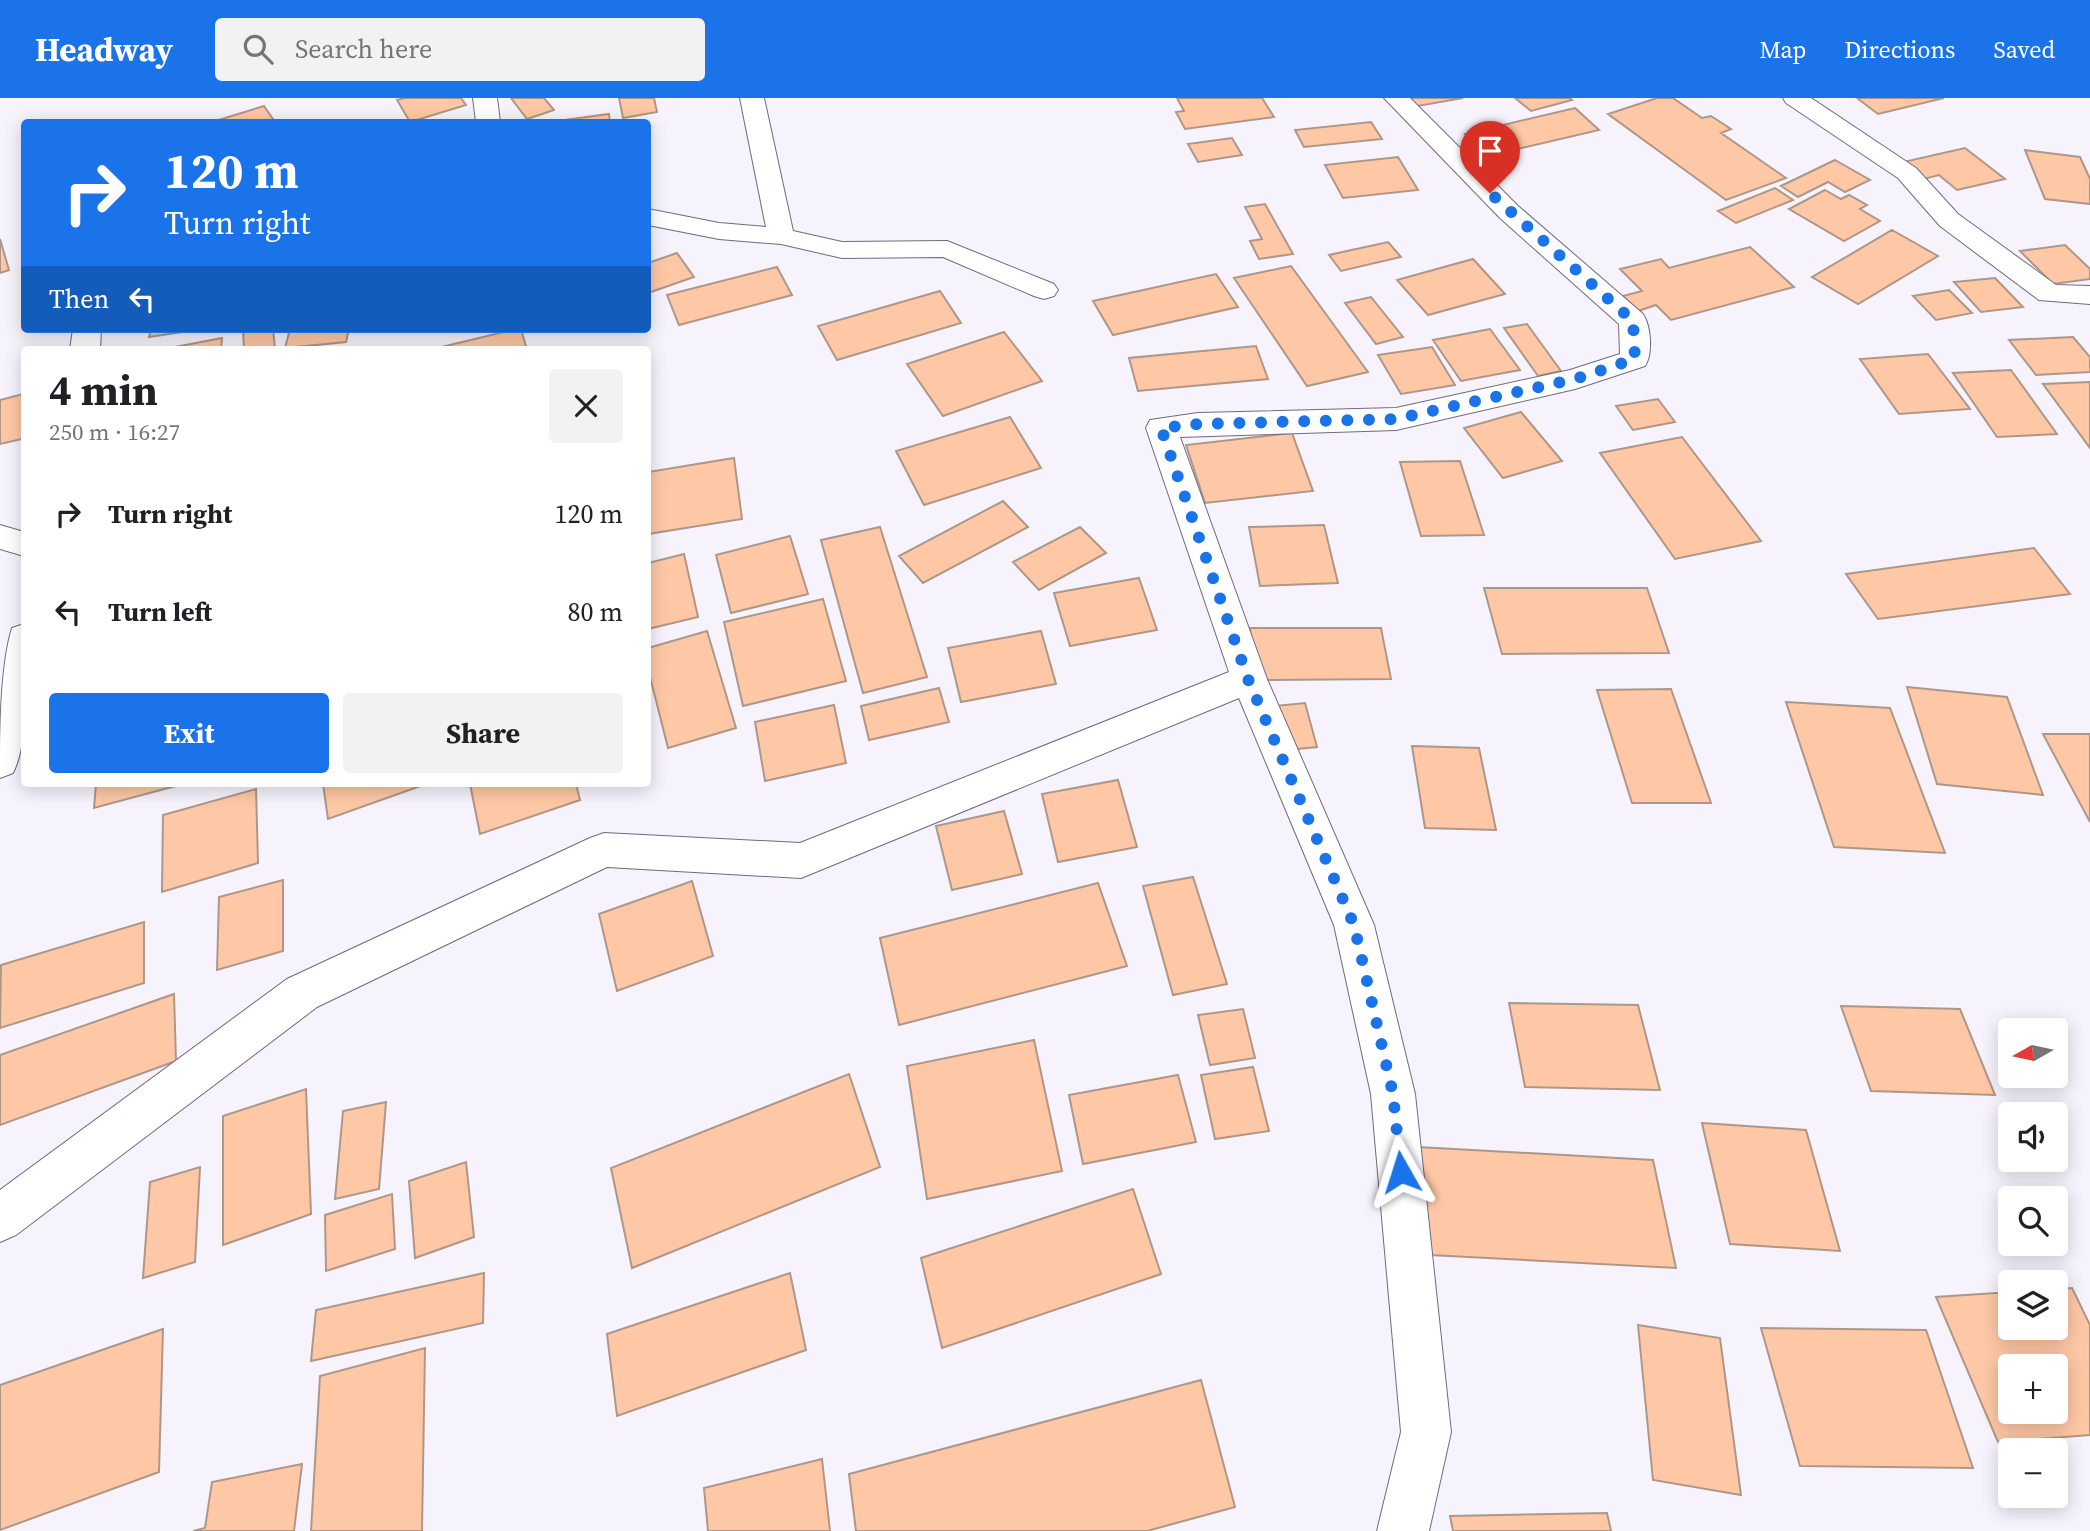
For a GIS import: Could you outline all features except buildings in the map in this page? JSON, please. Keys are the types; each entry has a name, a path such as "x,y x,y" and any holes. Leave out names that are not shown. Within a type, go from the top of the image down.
{"street":[{"path":"485,98 488,119"},
{"path":"752,98 780,236"},
{"path":"1396,98 1509,212 1633,321 1635,359 1575,379 1396,419 1198,424 1161,428 1248,679 1354,925 1393,1094 1426,1432 1403,1531"},
{"path":"1795,98 1907,173 1950,220 2049,294 2090,295"},
{"path":"651,218 719,231 780,236 842,250 947,249 1044,290"},
{"path":"0,537 21,543"},
{"path":"0,762 21,654"},
{"path":"0,1219 302,993 604,850 801,861 1248,679"}],"route":[{"path":"1401,1172 1393,1094 1354,925 1248,679 1161,428 1198,424 1396,419 1575,379 1635,359 1633,321 1490,193"}]}
